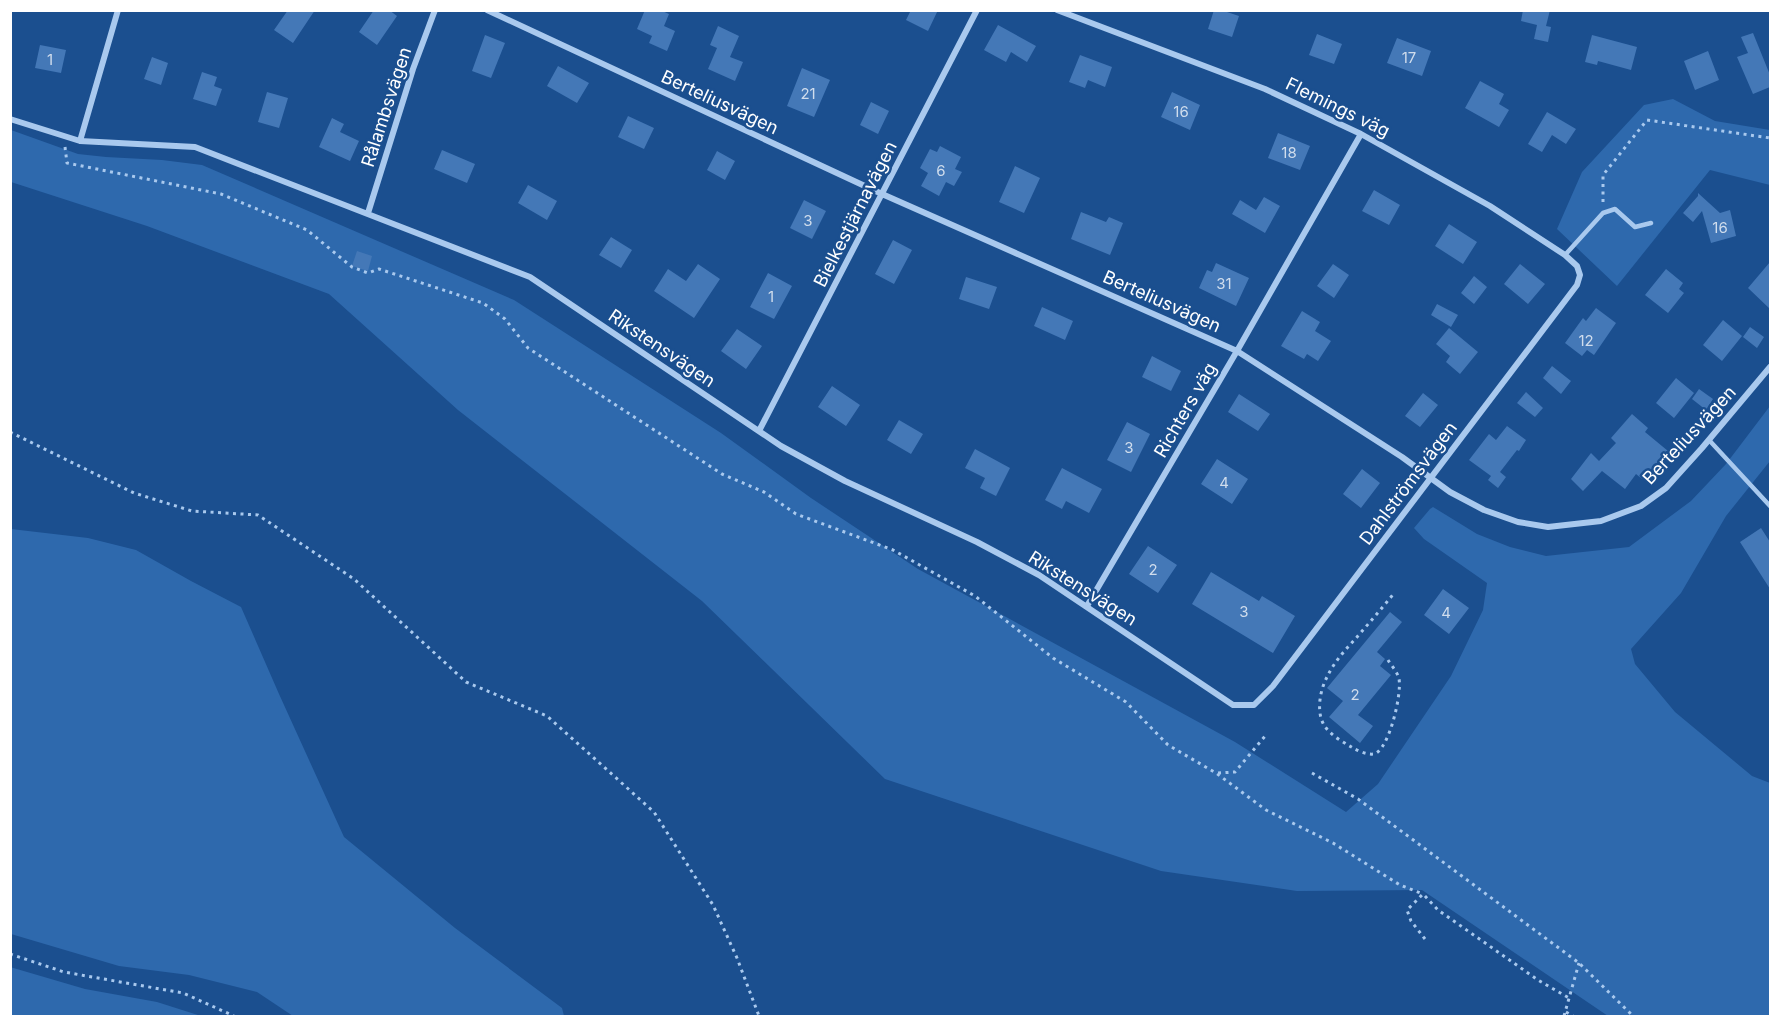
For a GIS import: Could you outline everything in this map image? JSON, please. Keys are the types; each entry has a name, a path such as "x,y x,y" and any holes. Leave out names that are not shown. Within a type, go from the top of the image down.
{"street":[{"path":"80,141 118,10"},
{"name":"Rålambsvägen","path":"368,213 413,69 435,10"},
{"name":"Berteliusvägen","path":"487,10 882,194 1237,351 1402,457 1450,492 1484,510 1518,522 1548,527 1601,521 1641,506 1666,488 1770,367"},
{"name":"Bielkestjärnavägen","path":"759,431 977,10"},
{"name":"Flemings väg","path":"1057,10 1265,89 1361,134 1490,206 1565,255 1577,266 1580,275"},
{"name":"Rikstensvägen","path":"10,119 80,141 195,147 530,277 781,446 845,481 977,542 1039,575 1233,705 1254,705"},
{"name":"Richters väg","path":"1087,606 1361,134"},
{"name":"Dahlströmsvägen","path":"1254,705 1280,678 1577,285 1580,275"}],"lane":[{"path":"1565,255 1603,213 1615,210 1635,227 1650,223"},
{"path":"1709,440 1770,506"}],"path":[{"path":"1603,213 1603,175 1647,120 1770,138"},
{"path":"64,136 67,163 221,194 307,230 352,267 368,273 379,269 483,303 505,319 528,348 722,474 764,492 796,514 893,550 975,596 1053,658 1126,702 1168,745 1216,773 1266,810 1333,843 1400,885 1423,894 1438,910 1538,980 1569,998"},
{"path":"10,432 134,493 192,511 258,515 354,579 466,682 547,716 654,812 713,905 737,958 759,1017"},
{"path":"1388,660 1399,678 1398,698 1388,738 1384,747 1377,753 1361,752 1329,732 1323,724 1322,690 1327,677 1343,654 1395,592"},
{"path":"1216,773 1235,772 1266,735"},
{"path":"1312,773 1358,799 1579,963 1633,1017"},
{"path":"1423,894 1407,910 1411,921 1425,939"},
{"path":"10,954 64,972 183,993 234,1017"},
{"path":"1564,1017 1579,963"},
{"path":"1566,1011 1573,1017"}],"shaded area":[{"path":"1673,99 1715,121 1770,130 1770,185 1710,170 1617,286 1557,229 1582,172 1644,105"},
{"path":"11,130 78,154 202,165 514,300 721,433 811,498 918,569 1235,742 1346,812 1378,784 1451,676 1483,610 1487,583 1424,539 1414,528 1430,509 1433,507 1477,534 1510,547 1546,556 1629,547 1691,501 1726,464 1770,406 1770,461 1726,516 1681,593 1631,649 1635,664 1675,712 1752,776 1770,783 1770,1016 1608,1016 1422,890 1297,891 1161,871 885,779 702,601 458,410 329,294 147,226 11,182"},
{"path":"11,529 88,538 136,550 241,607 344,837 455,928 562,1008 564,1016 293,1016 257,992 189,975 119,966 11,934"},
{"path":"10,967 85,989 157,1002 201,1016 11,1016"}],"building":[{"path":"288,10 315,10 293,43 274,30"},
{"path":"374,10 389,10 397,16 377,45 359,32"},
{"path":"645,10 660,10 669,14 664,26 675,31 667,51 649,43 652,36 637,29"},
{"path":"911,10 938,10 928,31 906,20"},
{"path":"1214,10 1239,16 1232,37 1208,29"},
{"path":"1523,10 1550,10 1546,26 1551,27 1548,42 1534,39 1537,25 1521,21"},
{"path":"998,25 1036,46 1027,62 1011,52 1006,62 984,50"},
{"path":"718,26 739,36 730,57 743,62 735,81 708,69 717,48 710,45"},
{"path":"1753,33 1770,75 1770,87 1753,94 1737,57 1748,53 1741,37"},
{"path":"1317,34 1342,44 1334,64 1309,55"},
{"path":"485,35 505,43 491,78 472,71"},
{"path":"1592,35 1637,47 1631,70 1598,61 1597,65 1585,62"},
{"path":"1397,38 1431,51 1422,76 1387,63"},
{"path":"40,45 66,50 61,73 35,68"},
{"path":"1708,51 1719,80 1695,90 1684,61"},
{"path":"1080,55 1112,67 1105,87 1088,80 1085,88 1069,82"},
{"path":"152,57 168,63 161,85 144,79"},
{"path":"558,66 589,83 577,103 547,86"},
{"path":"802,68 830,80 814,117 787,106"},
{"path":"202,72 217,77 214,86 222,89 216,106 193,99"},
{"path":"1480,81 1504,94 1499,104 1509,110 1499,127 1465,108"},
{"path":"267,92 288,98 279,128 258,122"},
{"path":"1172,92 1200,105 1190,130 1161,117"},
{"path":"871,102 889,111 878,134 860,125"},
{"path":"1547,112 1576,129 1566,144 1552,135 1542,152 1528,144"},
{"path":"628,116 654,128 644,149 618,137"},
{"path":"332,118 344,124 340,132 359,141 350,161 319,147"},
{"path":"1278,133 1310,146 1300,170 1268,158"},
{"path":"940,146 961,157 955,169 962,172 954,186 946,182 939,196 921,186 928,173 920,168 930,149 937,152"},
{"path":"442,150 475,164 467,183 434,169"},
{"path":"717,151 735,161 725,180 707,170"},
{"path":"1015,166 1040,178 1024,213 999,202"},
{"path":"528,185 557,201 547,220 518,203"},
{"path":"1374,190 1400,205 1389,225 1362,211"},
{"path":"1698,193 1720,213 1730,210 1736,236 1711,243 1702,211 1693,222 1683,213"},
{"path":"1264,197 1280,206 1265,233 1232,214 1240,200 1256,210"},
{"path":"804,200 826,211 812,239 790,228"},
{"path":"1081,212 1106,222 1109,217 1123,223 1110,255 1071,239"},
{"path":"1449,224 1477,242 1463,264 1435,246"},
{"path":"611,237 632,250 621,268 599,255"},
{"path":"893,240 912,250 894,284 875,274"},
{"path":"357,251 372,256 368,271 352,266"},
{"path":"1770,262 1770,309 1748,288"},
{"path":"1216,263 1249,278 1236,306 1199,288 1207,270 1212,272"},
{"path":"698,264 720,279 694,318 654,291 668,269 686,281"},
{"path":"1333,264 1349,275 1334,298 1317,286"},
{"path":"1520,264 1545,284 1528,304 1504,284"},
{"path":"1666,269 1683,283 1679,289 1684,293 1668,313 1645,295"},
{"path":"768,273 792,286 774,319 750,307"},
{"path":"1474,276 1487,287 1474,304 1461,293"},
{"path":"966,277 997,287 989,309 959,299"},
{"path":"1437,304 1458,315 1451,327 1431,315"},
{"path":"1042,307 1073,321 1065,340 1034,326"},
{"path":"1596,308 1616,323 1594,355 1587,350 1582,356 1565,343 1583,318 1586,321"},
{"path":"1302,311 1320,322 1315,331 1331,341 1318,361 1307,354 1304,359 1281,346"},
{"path":"1723,320 1742,336 1722,361 1703,345"},
{"path":"1750,327 1764,337 1757,348 1743,337"},
{"path":"1449,328 1478,352 1460,374 1446,362 1450,356 1436,344"},
{"path":"737,329 762,346 746,369 721,351"},
{"path":"1152,356 1181,371 1171,391 1142,377"},
{"path":"1552,366 1571,381 1561,394 1543,378"},
{"path":"1676,378 1694,393 1674,418 1656,403"},
{"path":"832,386 860,405 846,426 818,407"},
{"path":"1699,389 1713,399 1706,410 1692,399"},
{"path":"1526,392 1543,408 1535,417 1517,403"},
{"path":"1423,393 1438,405 1420,427 1405,416"},
{"path":"1239,394 1270,414 1258,431 1228,412"},
{"path":"1632,414 1648,428 1645,432 1668,451 1642,479 1636,474 1625,489 1602,471 1583,491 1571,479 1591,453 1599,461 1616,443 1611,438"},
{"path":"899,420 923,434 911,454 887,440"},
{"path":"1127,422 1150,434 1131,472 1107,460"},
{"path":"1507,426 1526,440 1500,472 1506,477 1498,488 1488,480 1491,476 1469,460 1489,434 1496,440"},
{"path":"975,449 1010,468 996,496 980,488 985,478 965,468"},
{"path":"1217,459 1248,479 1232,504 1201,484"},
{"path":"1062,468 1102,489 1089,513 1066,501 1062,509 1045,500"},
{"path":"1362,469 1380,483 1361,508 1343,494"},
{"path":"1761,528 1770,542 1770,589 1740,542"},
{"path":"1148,546 1177,565 1158,593 1129,574"},
{"path":"1211,572 1259,601 1262,596 1295,616 1273,653 1192,604"},
{"path":"1443,589 1469,608 1449,634 1424,615"},
{"path":"1390,612 1402,622 1377,652 1385,659 1380,666 1391,675 1358,715 1373,726 1360,743 1329,717 1343,701 1327,688"}]}
